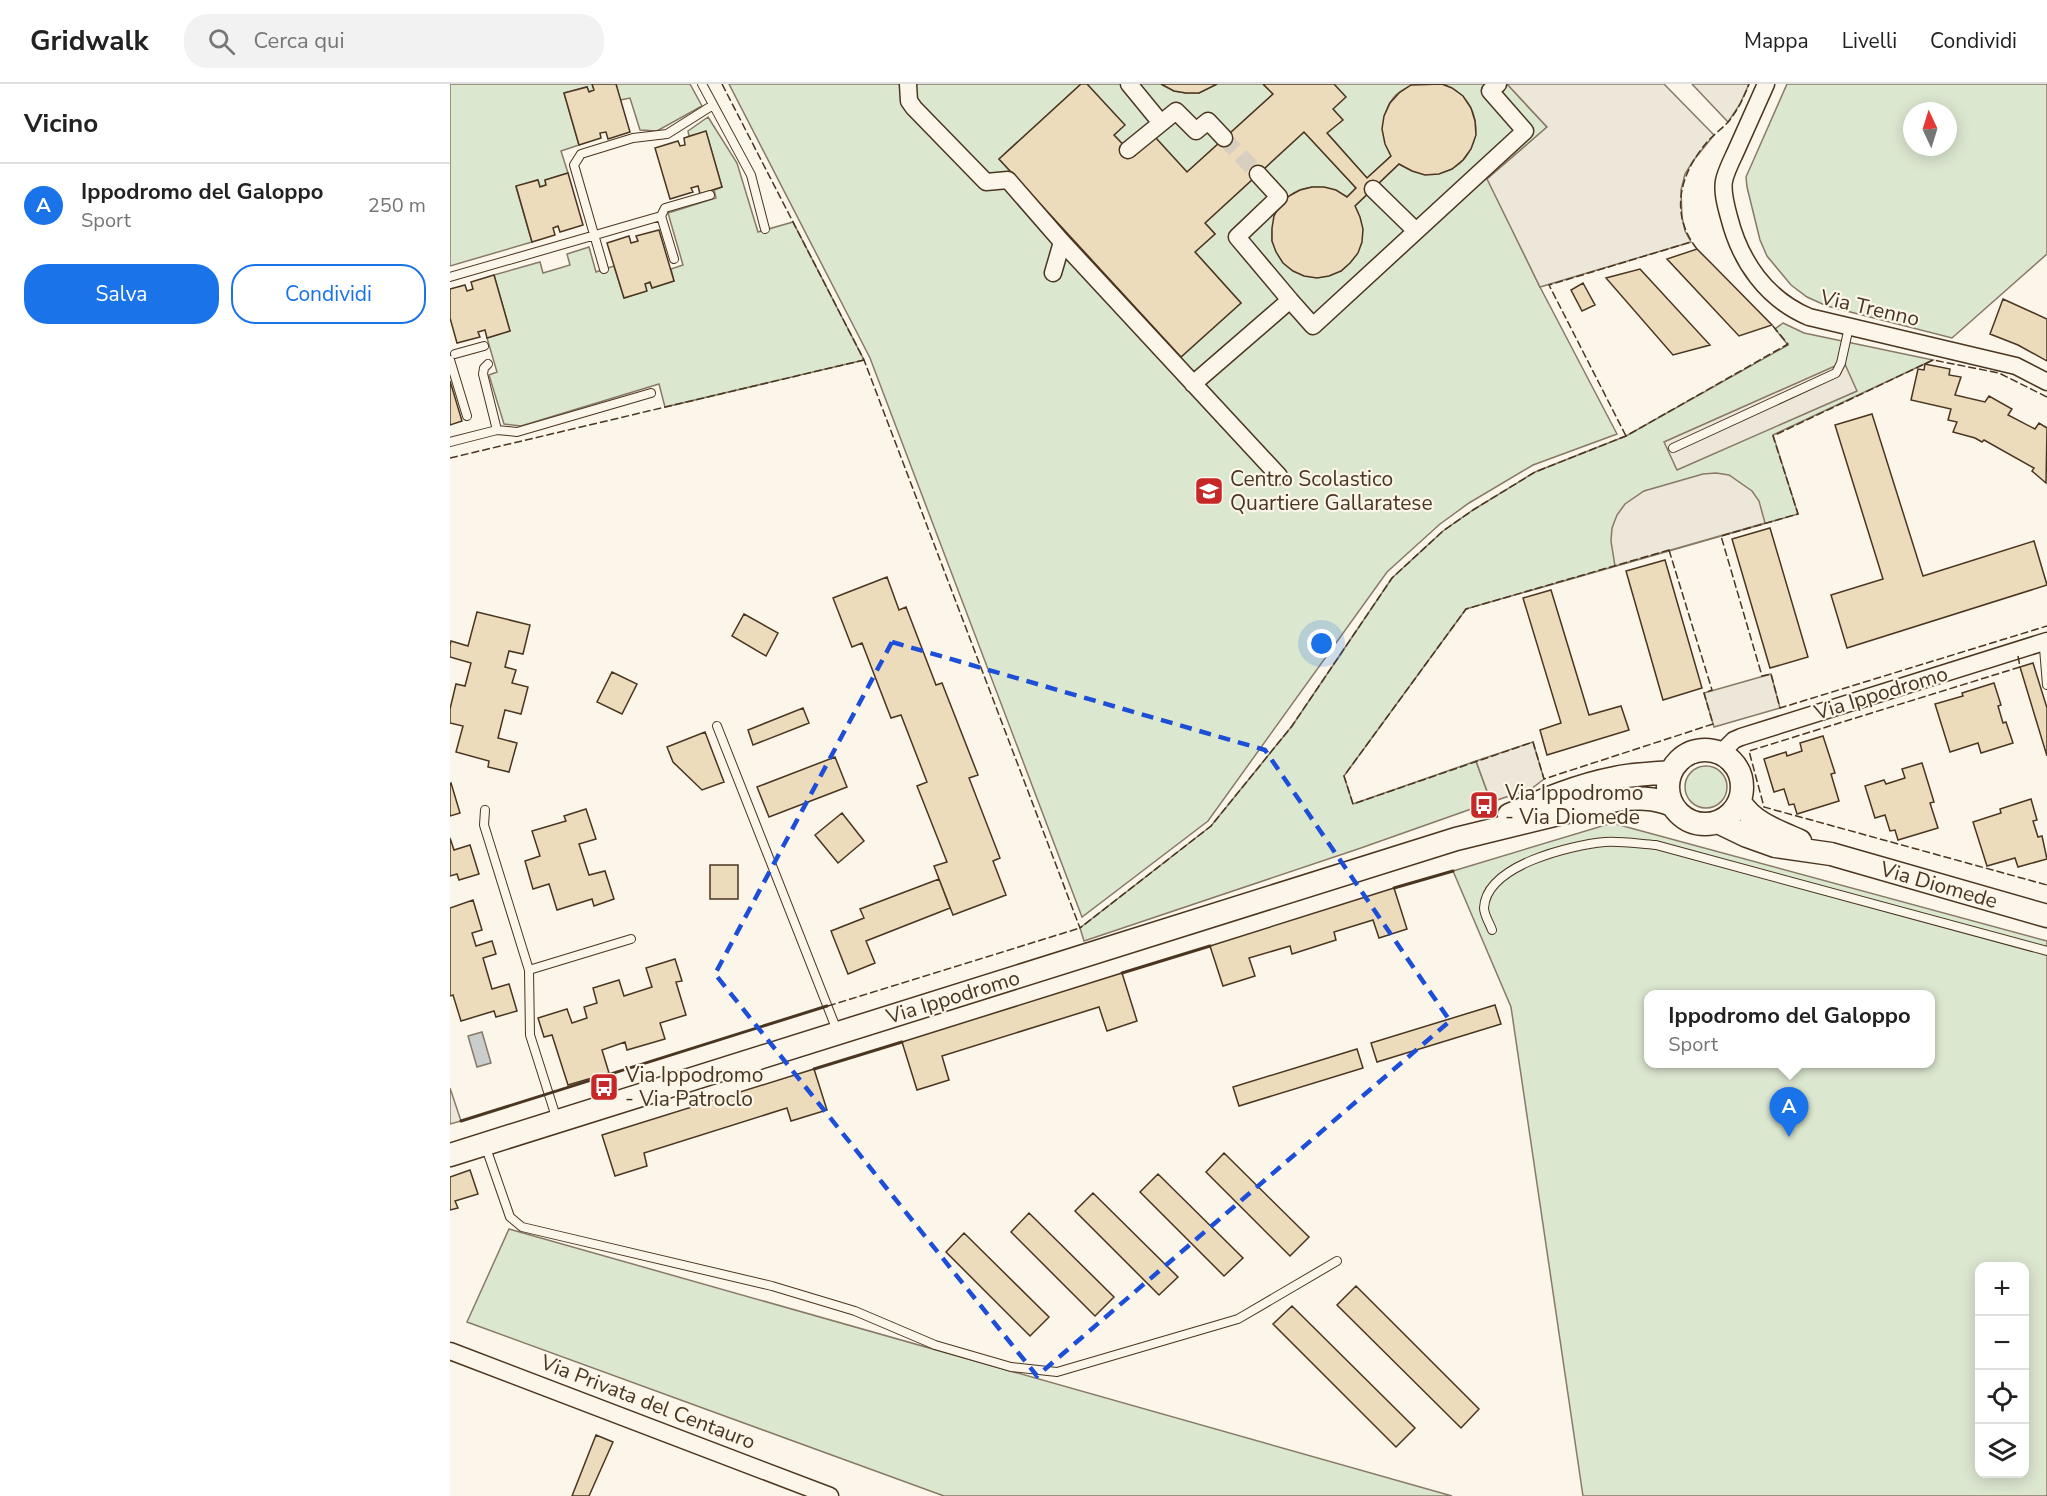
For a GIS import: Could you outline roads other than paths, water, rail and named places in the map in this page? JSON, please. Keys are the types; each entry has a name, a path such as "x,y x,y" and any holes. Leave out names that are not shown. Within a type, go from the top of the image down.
{"street":[{"path":"908,84 909,101 914,108 986,182 1008,180 1062,242 1279,477"},
{"path":"1129,84 1161,123"},
{"path":"1258,174 1279,197 1237,237 1313,326 1525,131 1490,91 1498,84"},
{"name":"Via Trenno","path":"1766,84 1724,180 1733,232 1748,267 1759,281 1782,302 1809,317 2016,366 2047,382"},
{"path":"1128,150 1176,111 1196,131 1208,121 1224,138"},
{"path":"1373,189 1416,231"},
{"path":"1053,273 1062,242"},
{"path":"1193,384 1290,300"},
{"name":"Via Ippodromo","path":"1721,753 1734,740 1741,737 2045,645"},
{"path":"1708,750 1721,753 1732,762 1740,774 1742,788 1740,802 1732,813 1718,822 1705,824 1692,822 1672,805 1668,788 1671,772 1679,761 1694,752 1708,750"},
{"name":"Via Ippodromo","path":"1456,839 1550,796 1616,778 1671,772"},
{"name":"Via Ippodromo","path":"450,1155 1456,839 1616,800 1654,799 1672,805"},
{"name":"Via Diomede","path":"1740,802 1749,815 1757,821 1831,854"},
{"name":"Via Diomede","path":"1718,822 1775,846 1831,854 2047,915"},
{"name":"Via Privata del Centauro","path":"450,1351 830,1496"}],"lane":[{"path":"702,84 751,176 765,229"},
{"path":"604,269 574,165 581,154 633,138 667,134 713,105"},
{"path":"674,259 662,216 665,208 710,195"},
{"path":"450,277 662,216"},
{"path":"1674,448 1836,373 1841,363 1849,327"},
{"path":"467,416 453,357 484,345"},
{"path":"488,364 483,374 497,430"},
{"path":"450,442 497,430 517,432 651,393"},
{"path":"2045,645 2047,686"},
{"path":"717,726 838,1034"},
{"path":"485,810 484,825 529,970 530,1035 557,1122"},
{"path":"1492,930 1484,909 1492,886 1513,869 1560,850 1607,842 1656,845 2047,951"},
{"path":"529,970 631,939"},
{"path":"485,1144 510,1217 522,1227 816,1298 865,1315 935,1345 1011,1367 1058,1372 1238,1319 1337,1261"}],"tunnel":[{"path":"1224,138 1258,174"}],"place":[{"name":"Centro Scolastico Quartiere Gallaratese","path":"1209,491"},
{"name":"Via Ippodromo - Via Diomede","path":"1484,805"},
{"name":"Via Ippodromo - Via Patroclo","path":"604,1087"},
{"name":"Ippodromo del Galoppo","path":"1789,1137"}]}
